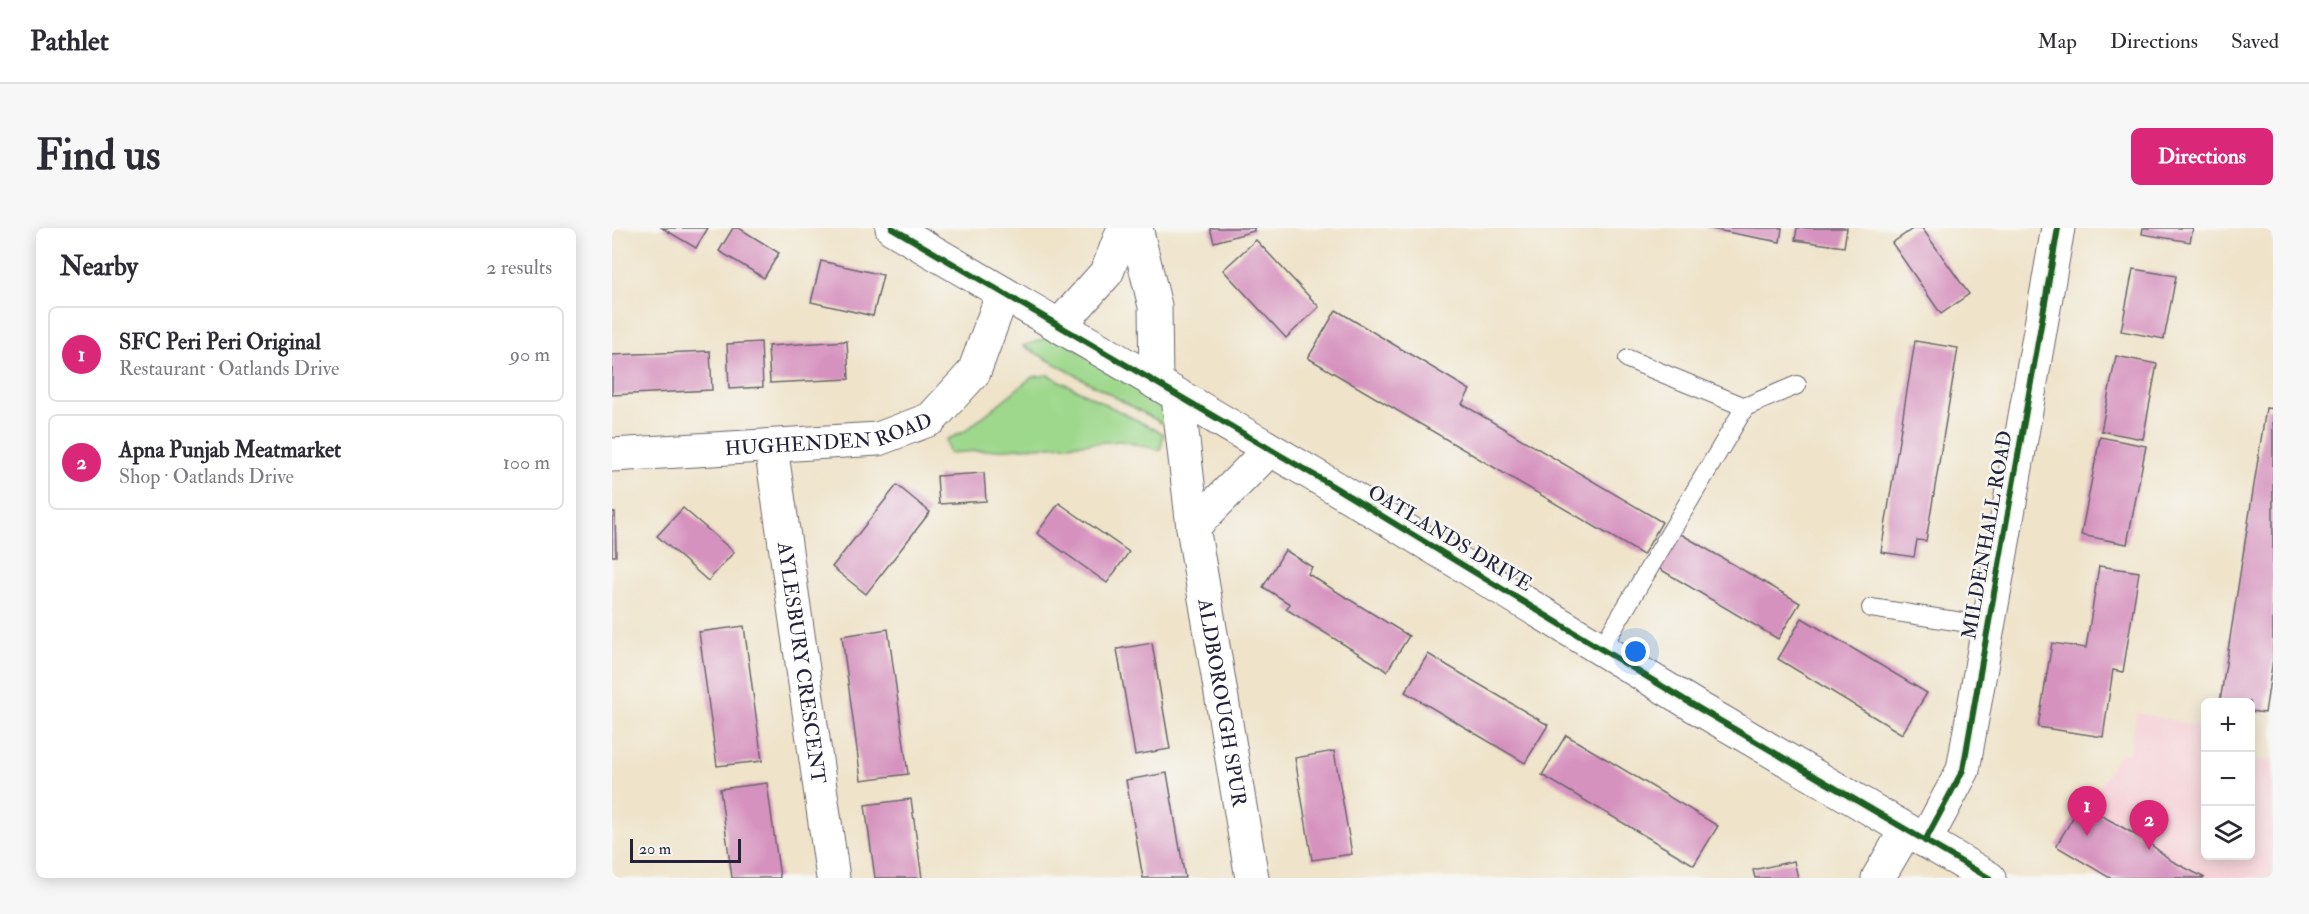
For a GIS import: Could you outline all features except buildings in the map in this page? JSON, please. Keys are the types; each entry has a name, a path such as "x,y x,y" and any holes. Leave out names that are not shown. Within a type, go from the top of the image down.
{"street":[{"name":"OATLANDS DRIVE","path":"892,228 1989,878"},
{"path":"1059,326 1107,272 1124,228"},
{"name":"ALDBOROUGH SPUR","path":"1136,228 1155,306 1167,390 1193,527 1252,878"},
{"name":"MILDENHALL ROAD","path":"1878,878 1916,835 1963,770 2058,228"},
{"name":"HUGHENDEN ROAD","path":"612,455 878,439 931,419 974,372 1003,293"},
{"name":"AYLESBURY CRESCENT","path":"771,447 833,878"},
{"path":"1193,527 1269,450"}],"lane":[{"path":"1628,359 1745,406"},
{"path":"1601,649 1745,406 1797,385"},
{"path":"1871,608 1988,626"}],"shaded area":[{"path":"2137,713 2201,726 2199,749 2201,749 2201,860 2255,860 2255,759 2273,762 2273,878 2101,878 2067,857 2061,851 2120,753 2129,754"}],"green space":[{"path":"1044,339 1060,339 1171,408 1167,426 1023,346"},
{"path":"1048,375 1164,434 1160,450 1122,441 949,453 946,440 965,431 1032,377"}],"cycle path":[{"path":"892,228 1326,482 1700,709 1989,878"},
{"path":"1925,841 1963,770 2058,228"}],"place":[{"name":"SFC Peri Peri Original","path":"2087,836"},
{"name":"Apna Punjab Meatmarket","path":"2149,850"}]}
